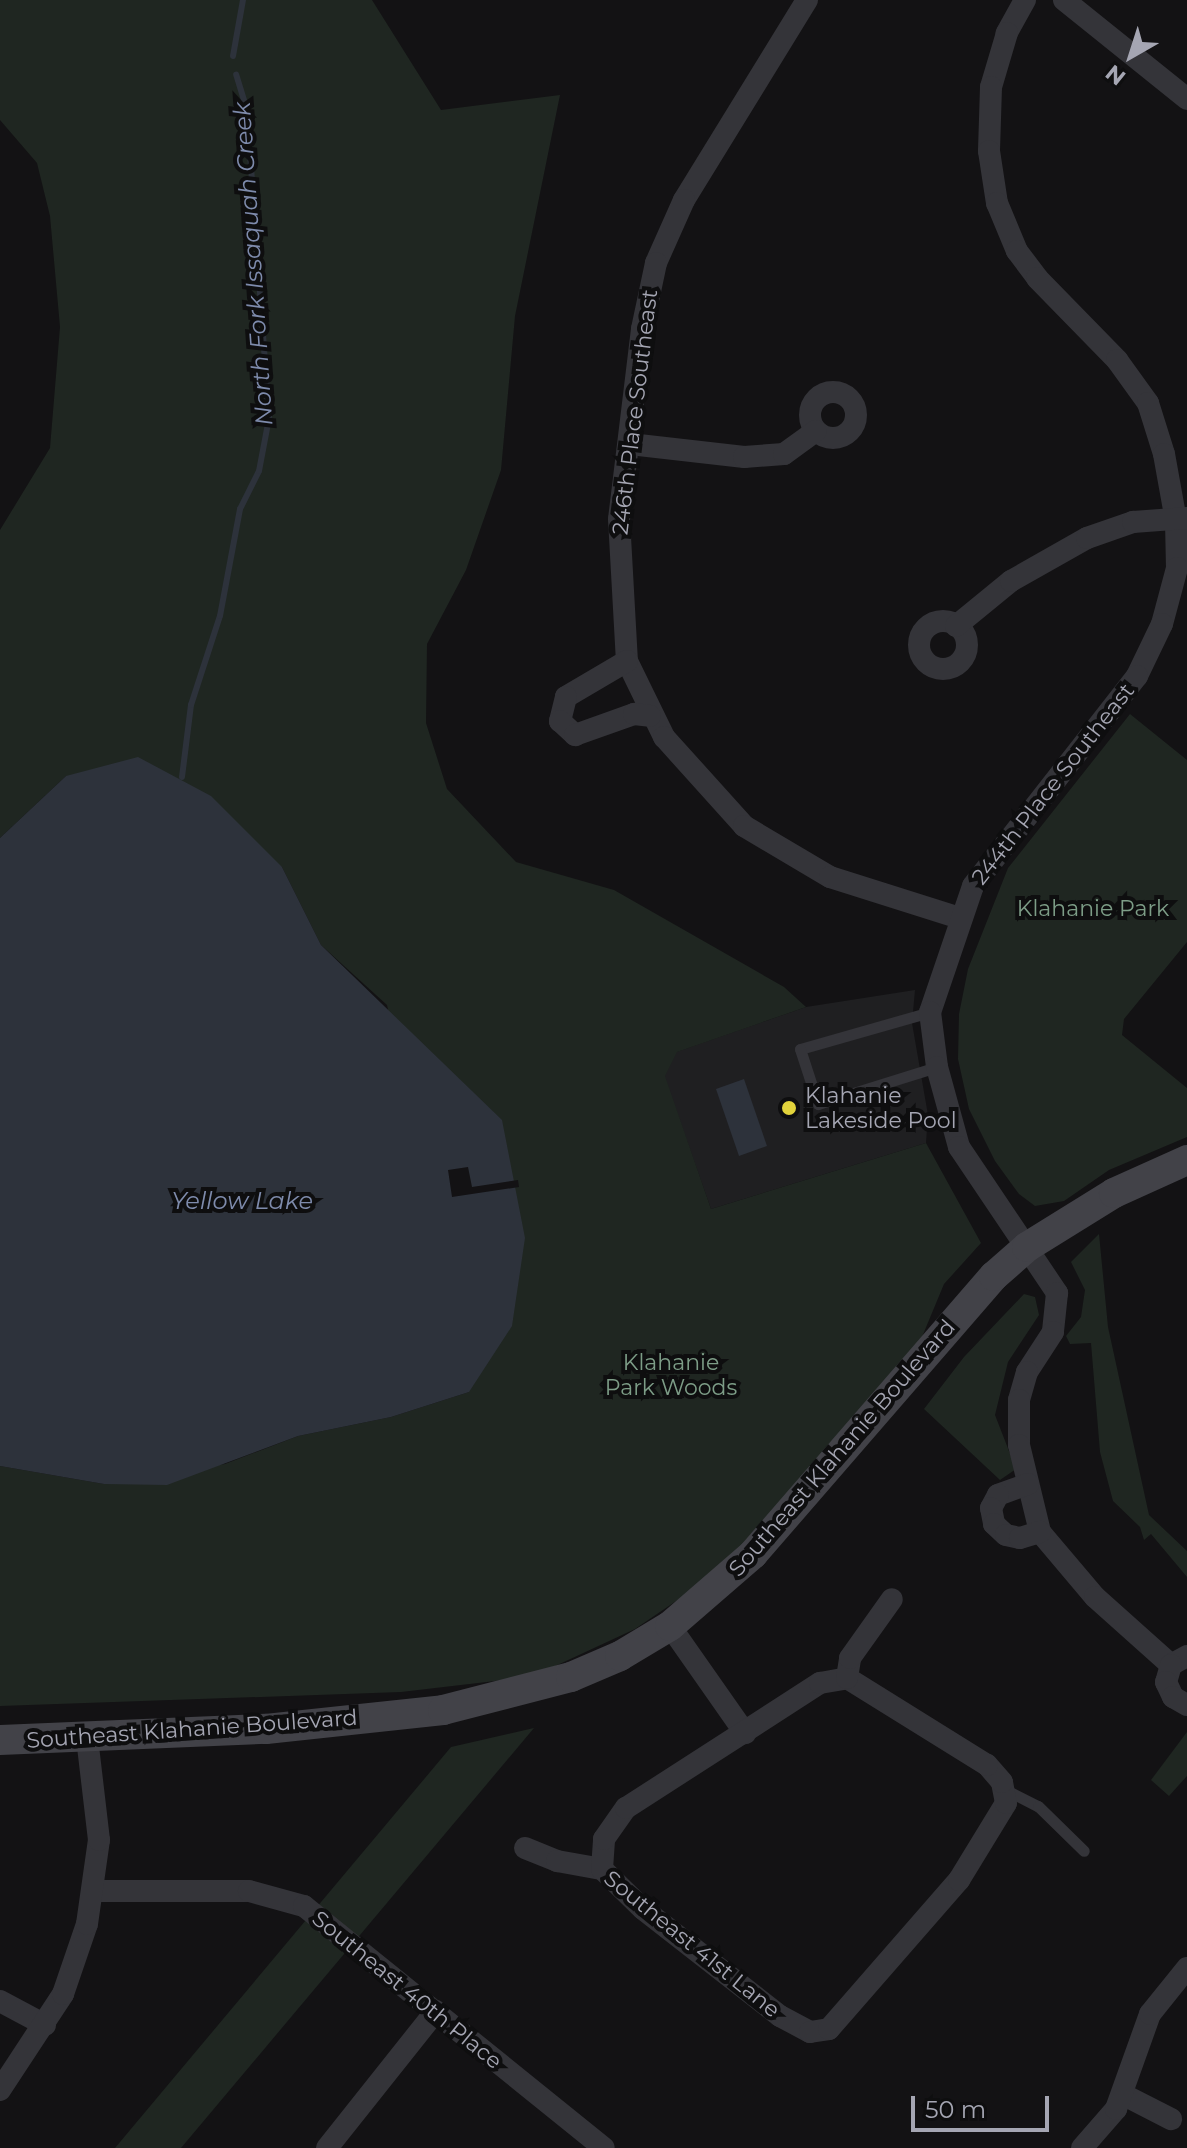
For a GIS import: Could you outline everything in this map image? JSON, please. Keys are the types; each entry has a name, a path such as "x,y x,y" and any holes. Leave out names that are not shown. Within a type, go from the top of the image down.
{"street":[{"name":"246th Place Southeast","path":"807,0 663,240 642,329 618,558 627,661 650,716 706,790 744,826 783,852 830,877 960,918"},
{"name":"244th Place Southeast","path":"1025,0 1007,33 991,87 989,151 997,203 1017,251 1037,278 1117,360 1148,403 1181,520 1177,568 1152,651 986,866 960,918 930,1012 937,1067 959,1147 1050,1277 1059,1307 1053,1332 1027,1372 1019,1400 1019,1445 1040,1532 1095,1597 1179,1661 1168,1690 1187,1705"},
{"path":"1064,0 1187,99"},
{"path":"630,444 744,457 784,454 816,431"},
{"path":"956,626 1011,581 1087,538 1133,522 1181,520"},
{"path":"627,661 566,697 560,721 575,735 634,714 650,716"},
{"name":"Southeast Klahanie Boulevard","path":"0,1740 266,1729 443,1710 571,1677 670,1626 753,1554 994,1276 1027,1247 1114,1193 1187,1160"},
{"path":"1028,1484 998,1495 991,1508 994,1524 1006,1535 1020,1538 1040,1532"},
{"path":"847,1678 850,1658 892,1599"},
{"path":"670,1626 745,1733"},
{"path":"602,1869 604,1839 626,1808 820,1683 847,1678 987,1765 1003,1786"},
{"path":"0,2090 45,2025 78,1956 99,1840 87,1738"},
{"name":"Southeast 41st Lane","path":"525,1848 557,1861 602,1869 651,1916 780,2016 810,2032 837,2023 959,1880 1004,1811 1003,1786"},
{"name":"Southeast 40th Place","path":"92,1891 249,1891 286,1898 325,1921 604,2148"},
{"path":"1082,2148 1124,2095 1150,2014 1187,1968"},
{"path":"0,2001 45,2025"},
{"path":"327,2148 436,2011"},
{"path":"1124,2095 1171,2119"}],"lane":[{"path":"930,1012 800,1049 818,1104 937,1067"},
{"path":"1003,1786 1038,1806 1084,1851"}],"shaded area":[{"path":"915,990 912,1023 928,1115 926,1143 711,1209 664,1076 676,1052 806,1007"}],"green space":[{"name":"Klahanie Park Woods","path":"0,0 372,0 441,110 560,95 515,316 501,470 466,570 427,644 426,723 447,789 516,862 614,890 784,987 806,1007 677,1052 665,1076 711,1209 926,1143 981,1243 944,1284 922,1337 753,1536 704,1582 635,1629 551,1668 513,1679 401,1692 0,1706 0,1466 104,1484 225,1464 298,1436 391,1417 469,1392 387,1005 321,945 282,867 66,776 0,838 0,530 50,448 60,327 50,216 37,163 0,120"},
{"name":"Klahanie Park","path":"1130,714 1187,760 1187,942 1124,1019 1122,1035 1187,1088 1187,1137 1109,1170 1064,1201 1035,1206 1019,1194 995,1161 969,1109 958,1059 959,1014 968,969 1008,868"},
{"path":"1099,1234 1108,1327 1149,1515 1187,1551 1187,1577 1151,1534 1144,1540 1140,1527 1113,1501 1100,1452 1091,1343 1070,1344 1066,1336 1081,1317 1085,1290 1071,1262"},
{"path":"1024,1294 1035,1297 1039,1315 1008,1362 995,1415 1016,1469 1000,1480 924,1409 964,1357"},
{"path":"534,1728 181,2148 115,2148 451,1747"},
{"path":"1187,1732 1187,1776 1169,1796 1151,1780"}],"water":[{"name":"Yellow Lake","path":"138,757 211,796 282,867 321,945 502,1120 525,1238 512,1326 469,1392 391,1417 298,1436 167,1485 104,1484 0,1466 0,838 66,776"},
{"path":"744,1079 767,1146 739,1156 716,1089"}],"pier":[{"path":"468,1167 472,1187 518,1180 519,1187 452,1197 448,1170"}],"waterway":[{"name":"North Fork Issaquah Creek","path":"233,56 243,0"},
{"name":"North Fork Issaquah Creek","path":"182,777 191,705 220,616 240,509 259,471 269,418 247,110 236,75"}],"place":[{"name":"Klahanie Lakeside Pool","path":"789,1108"}]}
